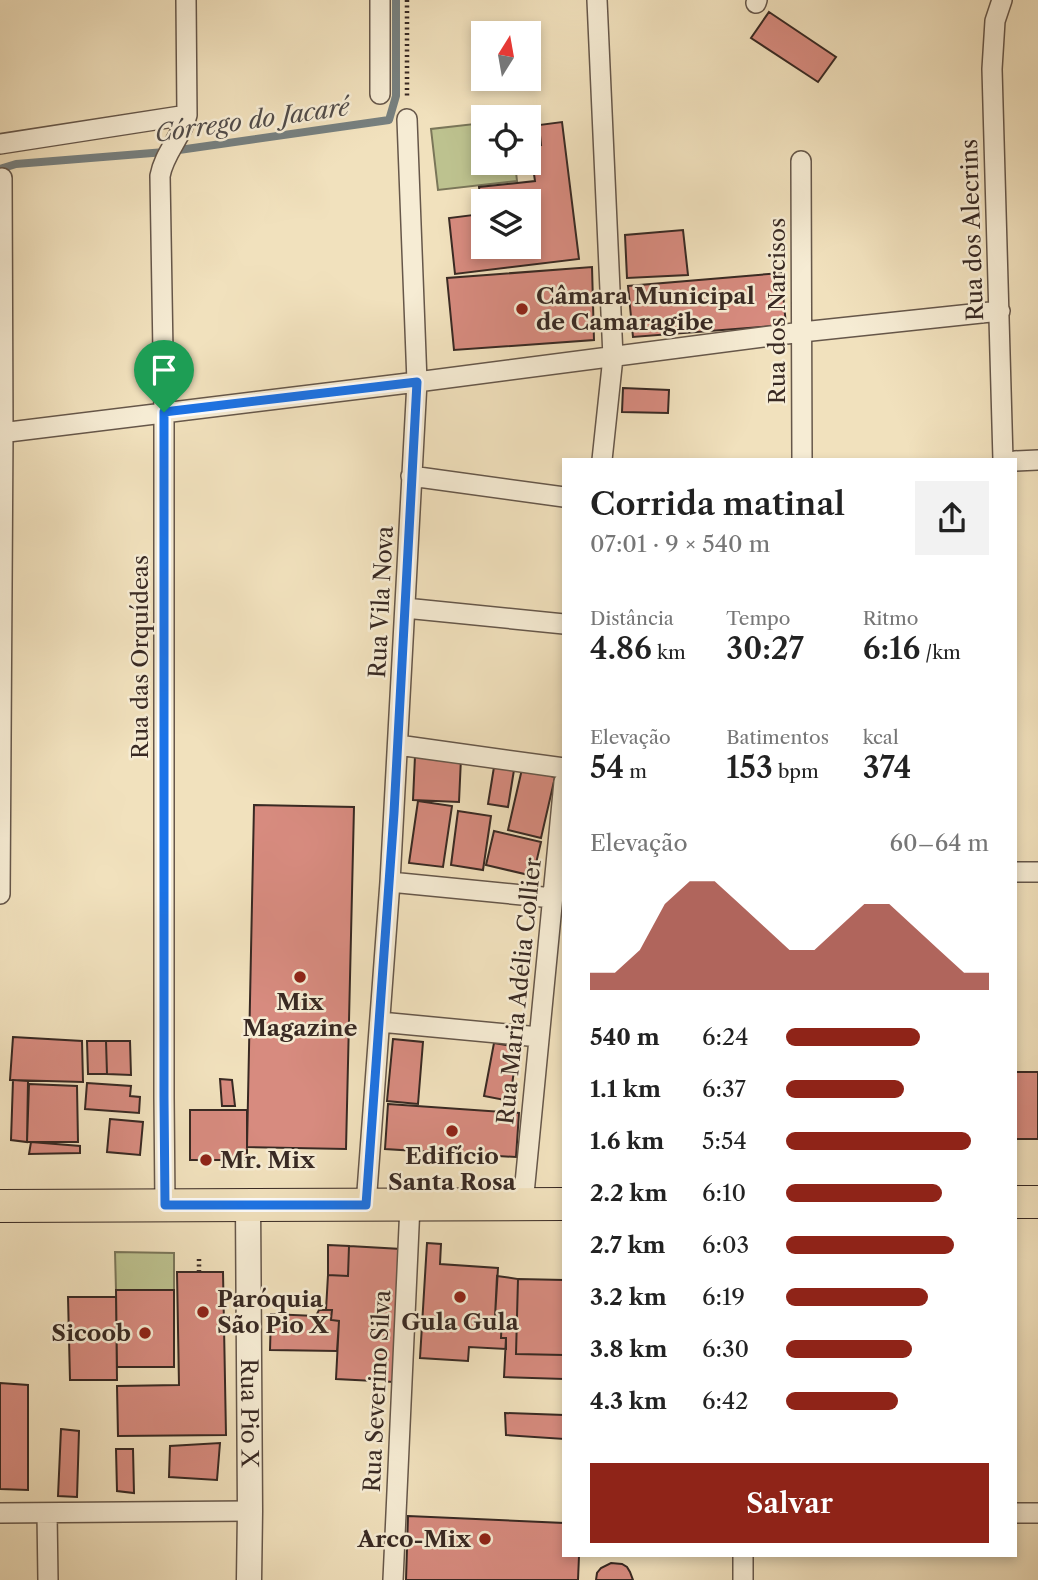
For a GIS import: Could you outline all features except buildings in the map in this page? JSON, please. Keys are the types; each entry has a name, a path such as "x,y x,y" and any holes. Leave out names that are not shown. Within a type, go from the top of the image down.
{"main road":[{"path":"1017,1202 1038,1202"},
{"path":"0,1206 562,1204"}],"street":[{"path":"0,144 186,119 187,0"},
{"path":"380,0 380,94"},
{"path":"597,0 613,357 601,458"},
{"name":"Rua dos Alecrins","path":"1002,0 995,21 992,69 1003,458"},
{"name":"Rua das Orquídeas","path":"165,1205 164,412 160,176 164,162 186,119"},
{"name":"Rua Vila Nova","path":"366,1205 390,882 417,382 407,119"},
{"name":"Rua dos Narcisos","path":"802,161 802,458"},
{"path":"0,893 2,178"},
{"path":"1,433 803,332 1000,311"},
{"path":"1017,461 1038,460"},
{"path":"411,477 562,497"},
{"path":"405,608 562,624"},
{"path":"398,745 562,768"},
{"name":"Rua Maria Adélia Collier","path":"523,1204 562,803"},
{"path":"1017,872 1038,872"},
{"path":"390,882 553,898"},
{"path":"380,1022 539,1037"},
{"name":"Rua Pio X","path":"248,1205 249,1580"},
{"name":"Rua Severino Silva","path":"393,1580 410,1205"},
{"path":"0,1513 250,1511"},
{"path":"47,1513 48,1580"},
{"path":"1017,1513 1038,1513"},
{"path":"743,1557 743,1580"}],"path":[{"path":"407,0 407,119"},
{"path":"200,1259 200,1272"}],"green space":[{"path":"471,124 471,175 516,175 517,181 438,190 431,129"},
{"path":"115,1252 174,1253 174,1290 116,1290"}],"waterway":[{"name":"Córrego do Jacaré","path":"0,169 16,164 165,152 389,120 396,96 396,0"}],"place":[{"name":"Câmara Municipal de Camaragibe","path":"522,309"},
{"name":"Mix Magazine","path":"300,977"},
{"name":"Edifício Santa Rosa","path":"452,1131"},
{"name":"Mr. Mix","path":"206,1160"},
{"name":"Gula Gula","path":"460,1297"},
{"name":"Paróquia São Pio X","path":"203,1312"},
{"name":"Sicoob","path":"145,1333"},
{"name":"Arco-Mix","path":"485,1539"}],"route":[{"path":"417,382 394,813 366,1205 165,1205 164,412 417,382"}]}
